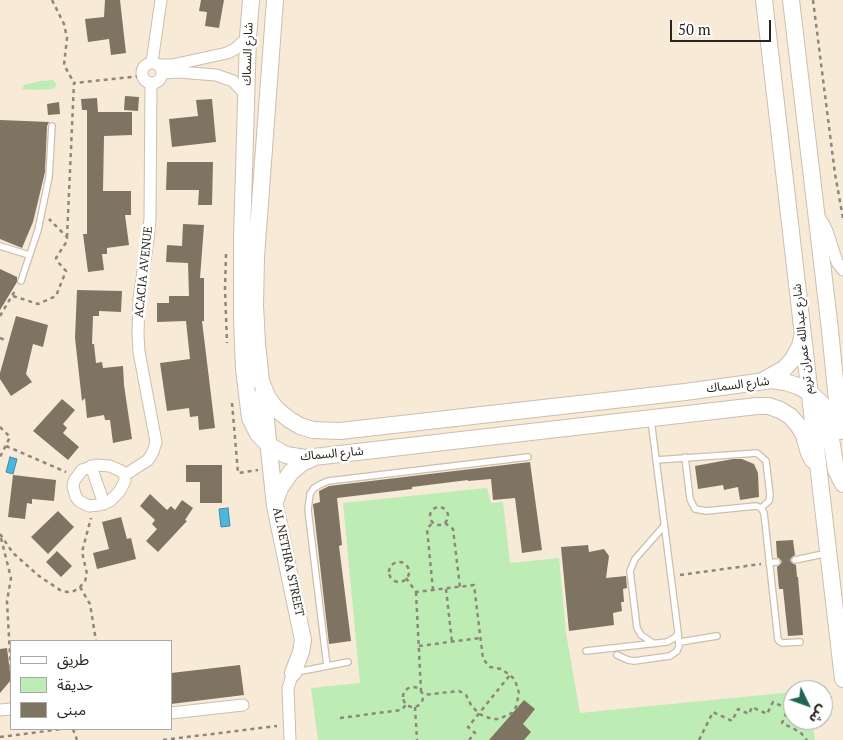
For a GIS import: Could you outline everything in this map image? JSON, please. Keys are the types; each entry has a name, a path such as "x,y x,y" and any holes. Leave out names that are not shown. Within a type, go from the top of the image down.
{"street":[{"path":"161,0 158,67 159,80 147,79 144,67 147,64 158,67 178,72 216,75 234,82 246,95"},
{"name":"شارع السماك","path":"251,0 248,37 242,236 244,369 250,418 258,434 270,446 286,455 315,457 769,406 790,416 798,425 804,435 812,459 818,464"},
{"name":"شارع السماك","path":"275,0 256,257 256,333 261,381 267,396 276,408 290,420 306,428 326,432 685,392 771,380 798,386 809,392"},
{"name":"شارع عبدالله عمران تريم","path":"764,0 843,679"},
{"path":"791,0 830,330 843,464"},
{"path":"158,67 227,53 235,49 248,37"},
{"name":"ACACIA AVENUE","path":"99,505 119,492 125,475 148,460 156,442 138,334 139,298 150,219 147,79"},
{"path":"816,216 823,223 836,262 843,270"},
{"path":"758,382 772,377 784,369 793,359 800,346 803,332"},
{"name":"AL NETHRA STREET","path":"261,381 270,446 275,506 303,640 302,652 288,688 290,740"},
{"path":"809,392 816,397 826,411 836,470 843,484"},
{"path":"275,506 285,479 302,463 315,457"},
{"path":"91,466 99,505 84,504 76,497 73,487 76,476 82,470 91,466 110,466 125,475"},
{"path":"172,714 243,705"}],"lane":[{"path":"20,281 42,212 49,177 52,126"},
{"path":"0,246 29,256"},
{"path":"617,655 634,661 670,656 677,651 680,642 651,419"},
{"path":"656,460 757,453 766,461 770,495 768,501 761,508"},
{"path":"327,666 308,510 310,494 314,488 328,481 528,457"},
{"path":"685,457 690,499 695,509 706,511 751,506 761,508 764,513 778,640 782,643 800,642"},
{"path":"653,643 641,634 637,628 630,571 635,558 664,526"},
{"path":"796,560 828,553"},
{"path":"769,563 777,562"},
{"path":"586,651 672,640 678,632"},
{"path":"680,642 717,636"},
{"path":"293,673 348,662"}],"path":[{"path":"14,296 38,304 56,296 66,271 56,258 67,241 74,83 64,65 67,38 64,24 52,0"},
{"path":"813,0 835,174 843,218"},
{"path":"74,83 147,79"},
{"path":"42,212 67,237"},
{"path":"0,316 14,296 20,281"},
{"path":"0,338 7,341"},
{"path":"0,426 10,437 0,457"},
{"path":"6,446 76,476"},
{"path":"0,535 13,553 60,590 67,592 80,588 85,581 87,574 82,552 99,505"},
{"path":"433,522 431,512 437,507 441,507 447,512 447,519 444,523"},
{"path":"433,522 437,524 444,523 453,529 460,587"},
{"path":"433,522 427,529 433,590"},
{"path":"0,535 11,578 7,601 10,656"},
{"path":"406,578 399,582 391,578 389,570 391,566 398,562 403,563 408,570 406,578 416,592 422,693 421,702 415,706 407,704"},
{"path":"671,576 769,563"},
{"path":"407,704 404,697 407,689 415,687 422,693 459,691 466,695 471,705 479,714 485,718 499,719 512,713 516,707 519,693 515,680 510,675 501,669 490,667 484,663 474,585 416,592"},
{"path":"80,588 90,604 96,640"},
{"path":"446,588 452,642"},
{"path":"419,646 480,638"},
{"path":"469,740 475,733 468,727 510,675"},
{"path":"699,740 713,712 732,721 738,709 749,714 752,707 767,714 774,702 788,709 782,723 800,732 807,740"},
{"path":"340,718 401,710 407,704"},
{"path":"415,706 417,740"},
{"path":"163,740 289,725"},
{"path":"0,737 54,730"}],"green space":[{"path":"53,80 57,85 53,89 22,89 24,85"},
{"path":"487,488 491,503 503,502 510,563 559,558 566,633 580,713 783,693 783,730 814,730 815,740 318,740 311,688 360,683 343,503"}],"water":[{"path":"10,457 17,459 13,474 6,472"},
{"path":"228,508 230,526 221,527 219,509"}],"building":[{"path":"105,0 120,0 126,53 111,55 109,39 88,42 85,19 104,17"},
{"path":"201,0 224,0 219,28 205,26 207,12 199,11"},
{"path":"125,96 139,97 138,111 124,110"},
{"path":"97,98 98,112 132,112 132,135 104,136 103,191 131,191 131,215 125,215 129,245 107,248 107,254 102,254 104,270 88,272 83,234 87,234 87,110 82,110 81,99"},
{"path":"212,99 216,142 172,147 169,119 198,116 196,100"},
{"path":"59,102 60,114 48,115 47,104"},
{"path":"0,120 49,122 47,126 45,172 33,222 22,248 0,239"},
{"path":"167,162 213,162 212,205 198,205 199,190 166,190"},
{"path":"183,224 204,225 200,278 204,278 204,321 202,321 215,428 199,430 198,416 190,417 189,408 167,411 160,363 190,359 186,321 157,322 157,303 169,303 169,296 189,296 188,263 166,262 167,245 182,246"},
{"path":"0,269 17,277 17,282 0,310"},
{"path":"77,290 122,291 121,312 99,311 99,316 93,316 92,344 94,344 96,363 102,362 103,368 123,366 132,439 113,443 110,420 105,420 104,415 87,418 85,398 82,401 75,338"},
{"path":"16,316 48,325 43,347 33,344 26,374 32,382 11,396 0,379 0,373"},
{"path":"62,399 75,410 63,424 67,428 63,433 79,447 68,460 33,431"},
{"path":"742,459 754,464 758,473 759,497 740,500 738,487 724,490 723,485 698,489 695,466"},
{"path":"530,462 542,550 522,553 515,498 493,500 491,479 468,480 337,498 342,545 339,546 351,641 329,644 313,504 320,502 319,491 329,486"},
{"path":"186,465 222,465 222,503 200,503 200,482 186,482"},
{"path":"13,475 56,480 54,501 32,499 32,504 27,503 25,519 8,517"},
{"path":"150,494 167,510 171,506 175,510 182,500 193,508 185,520 187,521 158,552 146,541 157,529 152,524 155,520 140,506"},
{"path":"58,511 74,527 48,554 31,537"},
{"path":"121,517 127,539 131,538 136,559 97,569 93,553 109,549 102,522"},
{"path":"793,540 795,555 790,560 796,565 803,635 788,636 783,589 779,589 777,567 782,562 777,557 776,541"},
{"path":"588,545 589,552 604,549 609,556 606,578 626,576 627,588 623,589 624,602 621,602 622,611 613,613 614,625 569,631 561,547"},
{"path":"57,551 72,566 61,577 46,562"},
{"path":"7,648 10,681 0,693 0,649"},
{"path":"240,665 244,695 172,704 172,673"},
{"path":"524,700 535,709 523,724 531,732 524,740 489,740"}]}
